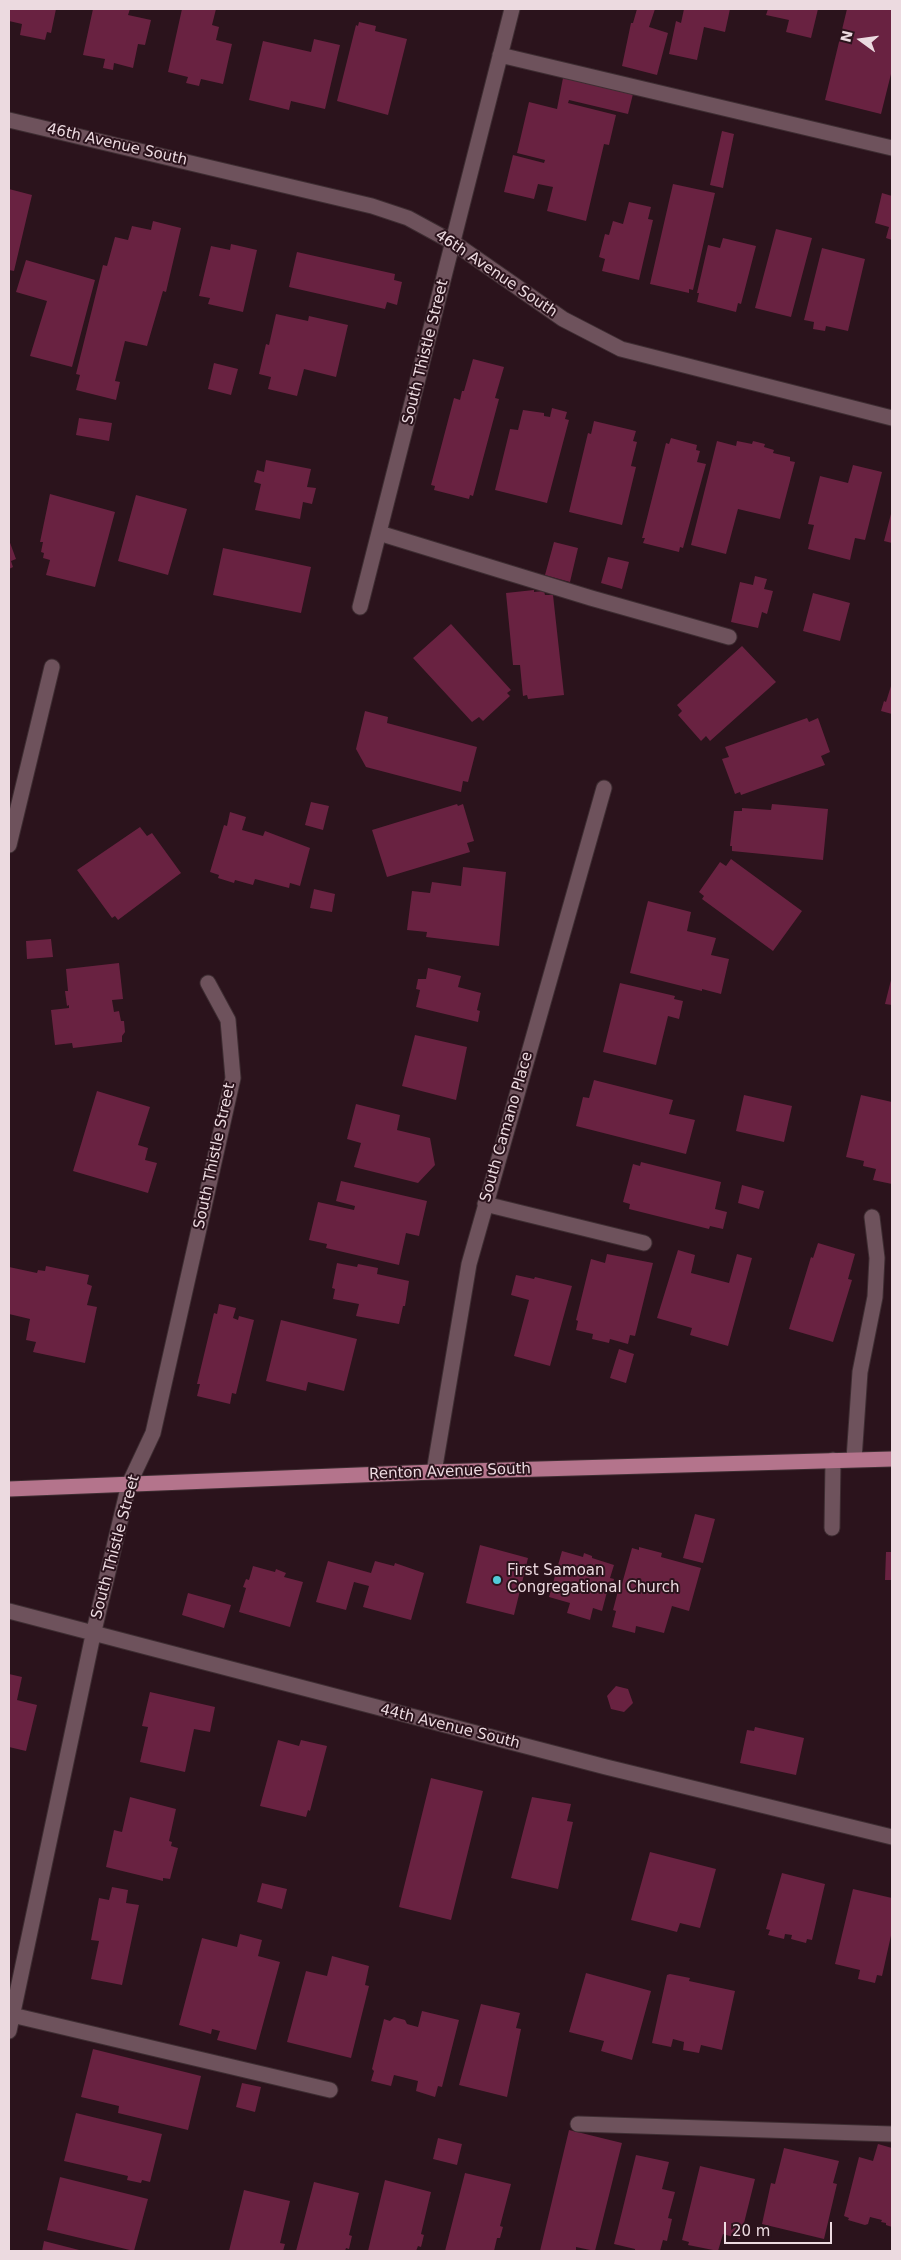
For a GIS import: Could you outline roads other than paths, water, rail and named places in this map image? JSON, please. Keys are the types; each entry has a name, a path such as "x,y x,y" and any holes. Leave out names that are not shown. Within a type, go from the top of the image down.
{"main road":[{"name":"Renton Avenue South","path":"9,1489 434,1472 892,1459"}],"street":[{"name":"South Thistle Street","path":"360,607 512,9"},
{"path":"500,55 892,148"},
{"name":"46th Avenue South","path":"9,120 372,206 408,218 454,243 563,319 622,349 892,418"},
{"path":"379,533 582,595 729,637"},
{"path":"9,845 52,667"},
{"name":"South Camano Place","path":"434,1472 469,1264 604,788"},
{"name":"South Thistle Street","path":"9,2031 93,1634 129,1484 154,1433 233,1078 228,1020 208,983"},
{"path":"485,1204 644,1243"},
{"path":"854,1459 860,1372 875,1297 877,1258 872,1217"},
{"path":"832,1528 833,1460"},
{"name":"44th Avenue South","path":"9,1612 606,1767 892,1837"},
{"path":"12,2015 330,2090"},
{"path":"578,2124 892,2134"}],"place":[{"name":"First Samoan Congregational Church","path":"497,1580"}]}
